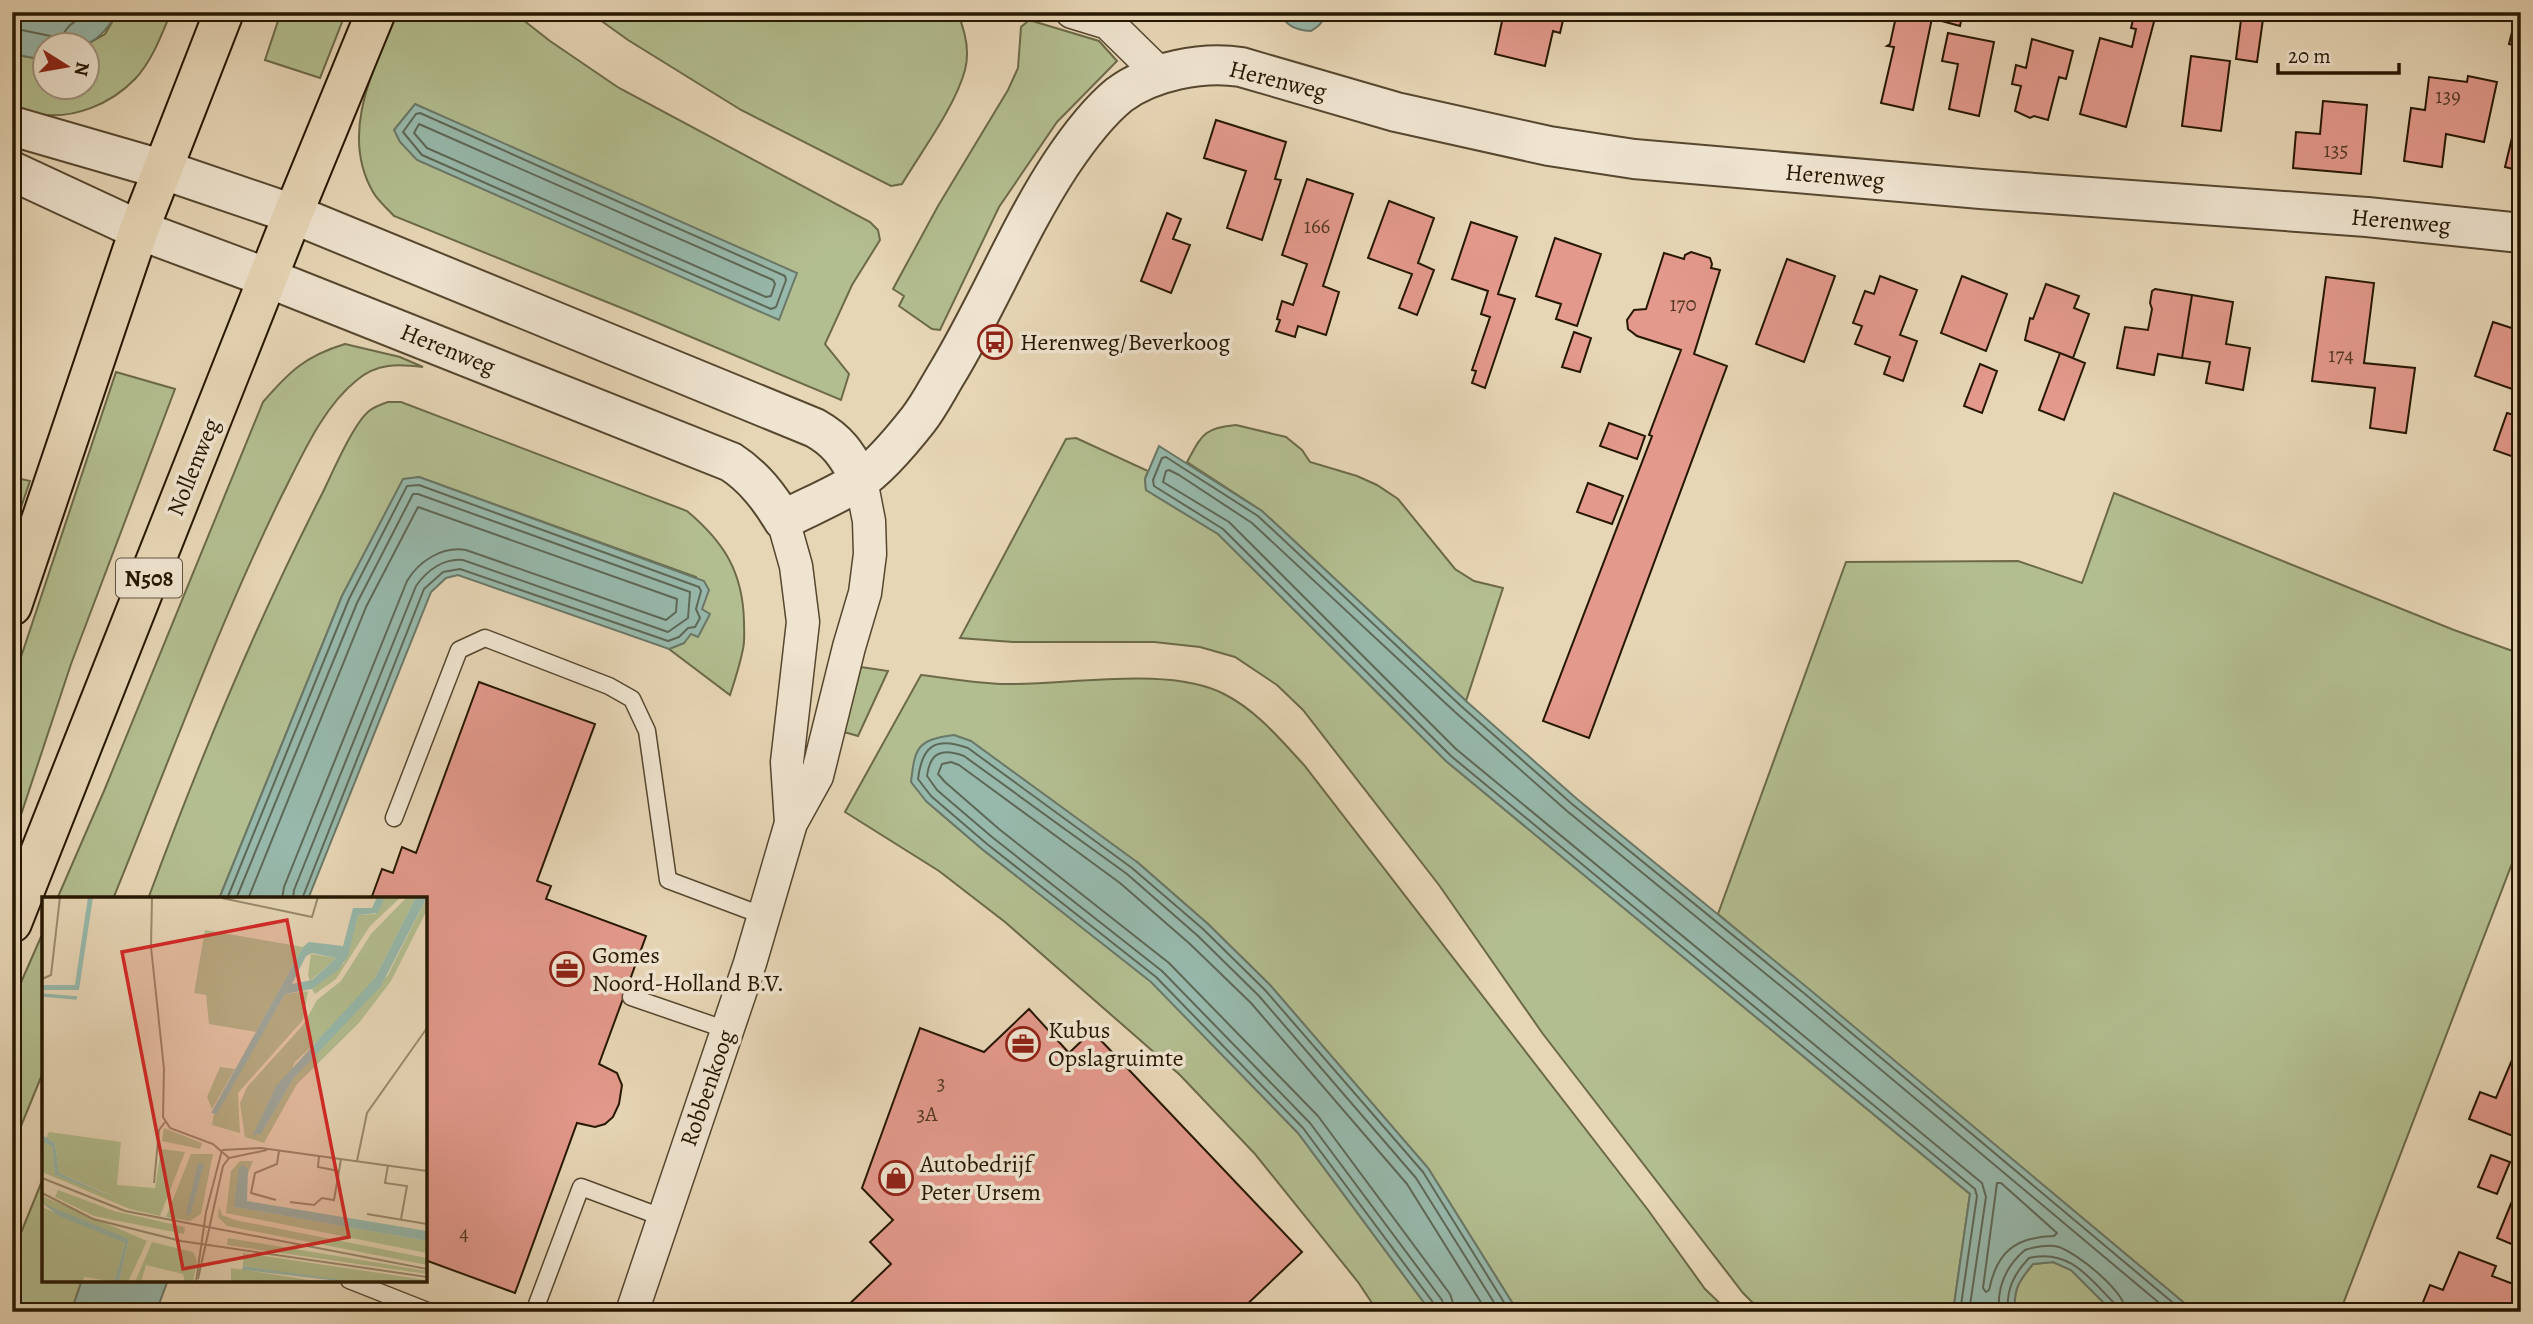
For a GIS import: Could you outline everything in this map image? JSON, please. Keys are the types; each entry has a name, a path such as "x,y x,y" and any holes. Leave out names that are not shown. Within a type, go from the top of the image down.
{"highway":[{"path":"12,606 139,230 224,12"},
{"name":"Nollenweg","path":"12,923 293,214 376,12"}],"street":[{"path":"1072,12 1108,23 1161,75"},
{"name":"Herenweg","path":"12,171 139,230 268,278 731,462 746,472 761,488 783,520 861,480 920,419 958,355 1042,193 1089,126 1121,94 1138,83 1199,67 1233,66 1258,71 1396,112 1549,146 1634,159 1981,189 2367,217 2521,233"},
{"path":"12,126 164,170 293,214 815,428 831,437 843,449 861,480"},
{"name":"Robbenkoog","path":"632,1312 727,1030 791,823 817,776 865,593 870,555 869,520 861,480"},
{"name":"Robbenkoog","path":"783,520 796,566 803,622 787,762 791,823"}],"lane":[{"path":"394,818 459,650 485,638 609,686 632,699 647,731 668,880 764,916"},
{"path":"631,997 727,1030"},
{"path":"534,1312 580,1187 664,1218"},
{"path":"354,1282 430,1312"}],"green space":[{"path":"118,12 171,12 147,64 135,79 115,96 91,108 65,115 38,114 12,105 12,54 32,58 32,102 102,102 102,36"},
{"path":"281,12 346,12 320,78 265,60"},
{"path":"398,12 513,12 619,88 870,222 878,230 880,240 852,285 825,344 849,374 841,400 394,216 373,192 363,170 359,147 364,101 379,55"},
{"path":"589,12 957,12 966,41 965,70 954,99 902,184 891,186 741,110 628,40"},
{"path":"1029,20 1099,41 1117,61 1057,122 999,207 940,330 932,329 899,306 904,296 893,289 938,206 1008,90 1018,68 1021,27"},
{"path":"345,344 400,357 423,367 396,365 372,370 345,391 323,418 282,495 236,594 114,897 58,897 263,402 299,366"},
{"path":"116,372 175,389 71,664 12,842 12,684"},
{"path":"388,402 401,402 687,511 721,547 729,559 740,588 744,642 730,695 669,649 684,643 702,609 696,577 419,477 403,480 342,596 220,897 149,897 229,694 297,543 356,427 369,411"},
{"path":"1236,425 1286,437 1302,450 1310,462 1377,485 1398,499 1455,569 1474,581 1503,588 1466,701 1262,511 1187,462 1196,445 1210,431"},
{"path":"1076,438 1148,471 1145,479 1146,490 1218,534 1446,761 1970,1194 1953,1312 1762,1312 1743,1293 1543,1034 1439,885 1303,710 1277,685 1235,657 1200,647 1154,642 1013,642 960,638 1066,439"},
{"path":"12,477 30,481 12,534"},
{"path":"2114,493 2454,630 2521,654 2521,840 2340,1312 2195,1312 1718,914 1846,562 2018,561 2082,583"},
{"path":"861,667 888,671 858,736 844,732"},
{"path":"921,675 1001,684 1115,679 1174,680 1201,685 1224,694 1247,708 1304,765 1648,1210 1705,1289 1729,1312 1518,1312 1428,1168 1270,985 1208,924 1137,862 926,801 982,849 1151,981 1298,1133 1431,1312 1378,1312 1358,1282 1255,1154 1180,1075 1005,922 939,871 845,812"},
{"path":"42,935 42,1075 12,1148 12,1003"},
{"path":"42,1181 42,1282 81,1282 71,1312 12,1312 12,1255"},
{"path":"2053,1262 2071,1270 2113,1312 2015,1312 2016,1291 2028,1270 2033,1264"}],"water":[{"path":"12,12 118,12 102,34 32,32 32,58 12,54"},
{"path":"1280,12 1325,12 1321,23 1311,31 1292,26"},
{"path":"415,104 797,273 779,320 417,160 400,142 394,130"},
{"path":"1159,446 1262,511 1466,701 1577,799 2195,1312 2113,1312 2071,1270 2053,1262 2033,1264 2028,1270 2016,1291 2015,1312 1953,1312 1970,1194 1446,761 1218,534 1146,490 1145,479"},
{"path":"419,477 704,581 709,590 702,609 710,614 698,637 691,634 684,643 669,649 458,575 446,578 431,592 309,897 220,897 342,596 403,479"},
{"path":"954,735 971,741 1137,862 1208,924 1270,985 1428,1168 1518,1312 1431,1312 1298,1133 1151,982 982,849 926,801 911,782 917,753 925,743"},
{"path":"81,1282 167,1282 156,1312 71,1312"}],"building":[{"path":"1504,12 1565,12 1560,33 1553,31 1545,66 1495,54"},
{"path":"1897,12 1937,12 1936,19 1932,18 1913,110 1881,103 1894,47 1887,46 1890,44"},
{"path":"1940,12 1963,12 1960,26 1938,20"},
{"path":"2135,12 2168,12 2165,21 2155,18 2126,127 2080,114 2100,38 2132,47 2136,29 2131,28"},
{"path":"2242,12 2264,12 2257,62 2236,59"},
{"path":"2517,12 2521,12 2521,47 2509,44"},
{"path":"1948,33 1994,42 1979,116 1949,109 1958,64 1942,61"},
{"path":"2032,39 2073,51 2066,79 2059,77 2048,120 2034,116 2030,118 2015,111 2021,86 2012,84 2016,65 2026,68"},
{"path":"2191,56 2230,61 2221,131 2182,126"},
{"path":"2468,76 2497,82 2484,142 2446,134 2442,167 2404,161 2411,108 2425,110 2429,77 2467,82"},
{"path":"2521,100 2521,171 2505,167"},
{"path":"2323,101 2367,105 2361,174 2293,168 2296,132 2320,134"},
{"path":"1216,120 1286,142 1275,179 1281,180 1262,240 1227,228 1246,171 1204,158"},
{"path":"1307,179 1353,194 1323,286 1339,292 1326,335 1298,326 1295,337 1276,331 1282,301 1293,305 1307,264 1282,255"},
{"path":"1389,201 1434,218 1418,263 1434,270 1417,315 1399,308 1412,274 1368,258"},
{"path":"1167,213 1181,219 1173,239 1190,245 1171,293 1141,281"},
{"path":"1471,222 1517,237 1498,294 1515,299 1485,388 1472,383 1476,371 1472,370 1490,317 1481,314 1488,291 1452,279"},
{"path":"1555,238 1601,254 1577,326 1556,319 1561,304 1536,296"},
{"path":"1691,252 1710,258 1711,268 1720,270 1694,354 1727,366 1589,738 1543,721 1652,436 1649,435 1681,350 1637,336 1628,329 1627,320 1634,310 1646,309 1664,253 1684,259 1685,255"},
{"path":"1787,259 1835,276 1804,362 1756,344"},
{"path":"1880,276 1917,290 1900,335 1917,341 1903,381 1884,374 1890,357 1855,344 1862,326 1853,323 1865,291 1874,294"},
{"path":"1962,276 2007,294 1986,351 1941,333"},
{"path":"2326,277 2374,283 2364,363 2415,368 2406,433 2370,428 2375,388 2312,381"},
{"path":"2046,284 2079,296 2074,308 2089,314 2073,358 2025,340 2030,318 2033,319"},
{"path":"2155,289 2192,295 2182,358 2158,354 2154,375 2117,368 2125,327 2148,330 2152,291"},
{"path":"2192,295 2233,302 2226,344 2250,348 2243,390 2206,383 2210,362 2182,358"},
{"path":"2493,322 2521,331 2521,372 2515,390 2475,376"},
{"path":"1574,332 1591,338 1580,372 1562,367"},
{"path":"2060,353 2085,363 2064,420 2039,410"},
{"path":"1980,364 1997,371 1982,413 1964,406"},
{"path":"2507,413 2521,417 2521,437 2514,457 2494,450"},
{"path":"1609,423 1645,436 1637,459 1600,446"},
{"path":"1588,483 1623,496 1612,524 1577,512"},
{"path":"479,682 595,724 537,881 551,886 546,899 646,936 599,1064 617,1073 622,1085 619,1104 613,1117 605,1124 595,1127 577,1123 515,1293 427,1261 427,897 372,897 382,869 393,873 402,847 416,853"},
{"path":"1029,1009 1069,1053 1092,1031 1302,1252 1239,1312 841,1312 891,1264 870,1242 893,1220 862,1188 920,1028 984,1052"},
{"path":"2521,1053 2521,1139 2469,1119 2480,1092 2496,1098 2512,1060 2517,1062"},
{"path":"2491,1155 2510,1162 2497,1194 2478,1187"},
{"path":"2521,1184 2521,1248 2497,1238"},
{"path":"2459,1252 2496,1266 2492,1276 2521,1287 2521,1312 2419,1312 2430,1285 2443,1290"}],"place":[{"name":"Herenweg/Beverkoog","path":"995,342"},
{"name":"Gomes Noord-Holland B.V.","path":"567,969"},
{"name":"Kubus Opslagruimte","path":"1023,1044"},
{"name":"Autobedrijf Peter Ursem","path":"896,1178"}]}
